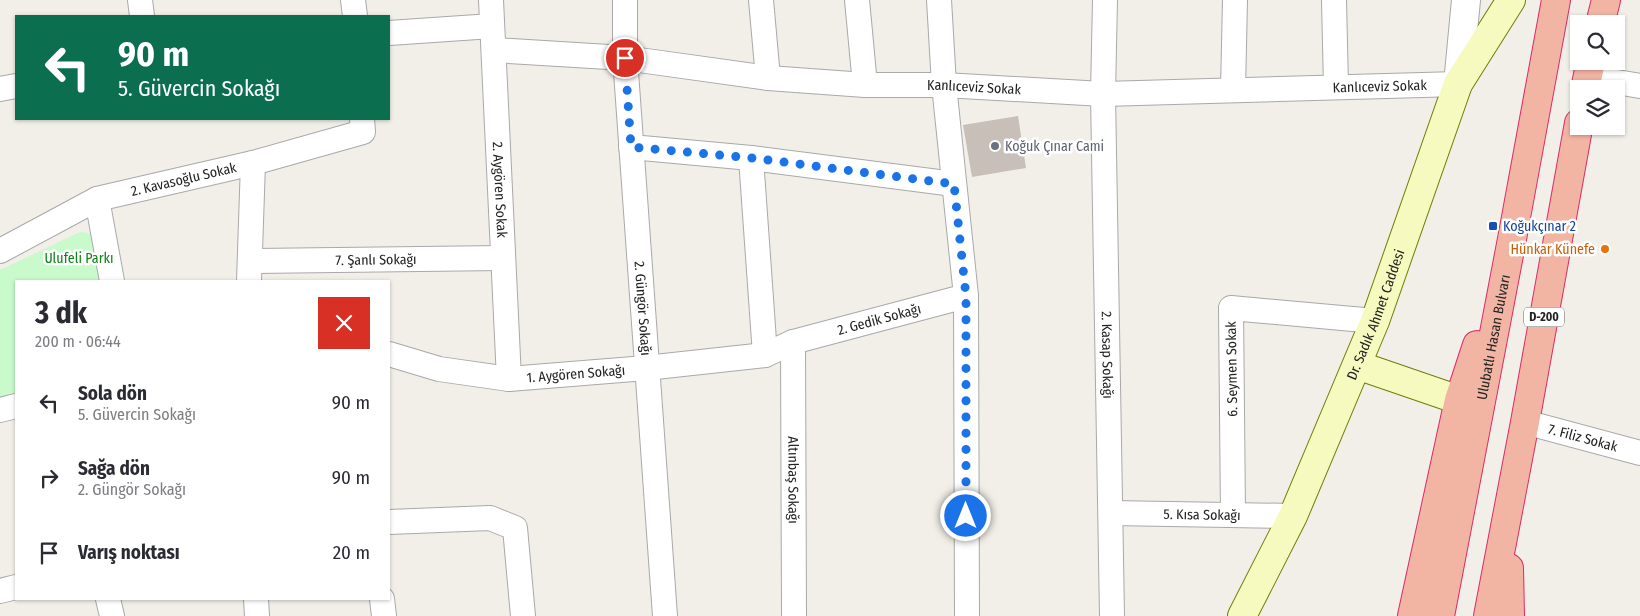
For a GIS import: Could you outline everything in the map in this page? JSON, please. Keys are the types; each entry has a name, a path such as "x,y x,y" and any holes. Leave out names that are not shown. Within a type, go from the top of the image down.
{"highway":[{"name":"Ulubatlı Hasan Bulvarı","path":"1440,616 1556,0"},
{"path":"1602,15 1606,0"},
{"name":"D-200","path":"1488,616 1577,135"},
{"path":"1412,616 1459,400 1512,240"},
{"path":"1508,511 1510,616"}],"main road":[{"path":"1458,84 1511,0"},
{"name":"Dr. Sadık Ahmet Caddesi","path":"1242,616 1293,516 1375,321 1458,84"},
{"path":"1357,365 1459,400"}],"street":[{"path":"140,0 142,15"},
{"path":"353,0 355,15"},
{"name":"2. Aygören Sokak","path":"491,0 509,379"},
{"name":"2. Güngör Sokağı","path":"625,0 625,58 665,616"},
{"path":"761,0 768,78"},
{"path":"857,0 865,84"},
{"path":"939,0 944,85 966,296 967,616"},
{"name":"2. Kasap Sokağı","path":"1104,0 1103,94 1112,616"},
{"path":"1233,90 1234,0"},
{"path":"1334,0 1336,87"},
{"name":"Dr. Sadık Ahmet Caddesi","path":"1458,84 1466,0"},
{"path":"390,33 492,26"},
{"name":"Kanlıceviz Sokak","path":"494,50 625,58 768,78 1103,94 1458,84"},
{"path":"1588,76 1640,86"},
{"path":"0,89 15,86"},
{"name":"2. Kavasoğlu Sokak","path":"0,251 98,199 253,163 362,132 362,120"},
{"path":"631,147 752,158 954,184"},
{"path":"752,158 765,355"},
{"path":"250,271 253,163"},
{"path":"98,199 112,280"},
{"name":"7. Şanlı Sokağı","path":"250,271 503,258"},
{"name":"2. Gedik Sokağı","path":"793,342 966,296"},
{"name":"6. Seymen Sokak","path":"1233,515 1231,308 1375,321"},
{"name":"1. Aygören Sokağı","path":"390,354 439,369 509,379 646,368 765,355 793,342"},
{"name":"Altınbaş Sokağı","path":"793,342 794,616"},
{"path":"0,410 15,406"},
{"name":"7. Filiz Sokak","path":"1525,422 1640,453"},
{"name":"5. Kısa Sokağı","path":"1111,513 1293,516"},
{"path":"390,522 490,518 515,528 523,616"},
{"path":"0,591 15,587"},
{"path":"108,600 112,616"},
{"path":"256,600 257,616"},
{"path":"382,600 384,616"}],"green space":[{"name":"Ulufeli Parkı","path":"80,232 99,234 107,280 15,280 15,401 0,405 0,270"}],"building":[{"name":"Koğuk Çınar Cami","path":"1018,116 1026,168 972,177 963,125"}],"place":[{"name":"Koğuk Çınar Cami","path":"995,146"},
{"name":"Koğukçınar 2","path":"1493,226"},
{"name":"Hünkar Künefe","path":"1605,249"}],"route":[{"path":"625,58 631,147 752,158 954,184 966,296 966,516"}]}
